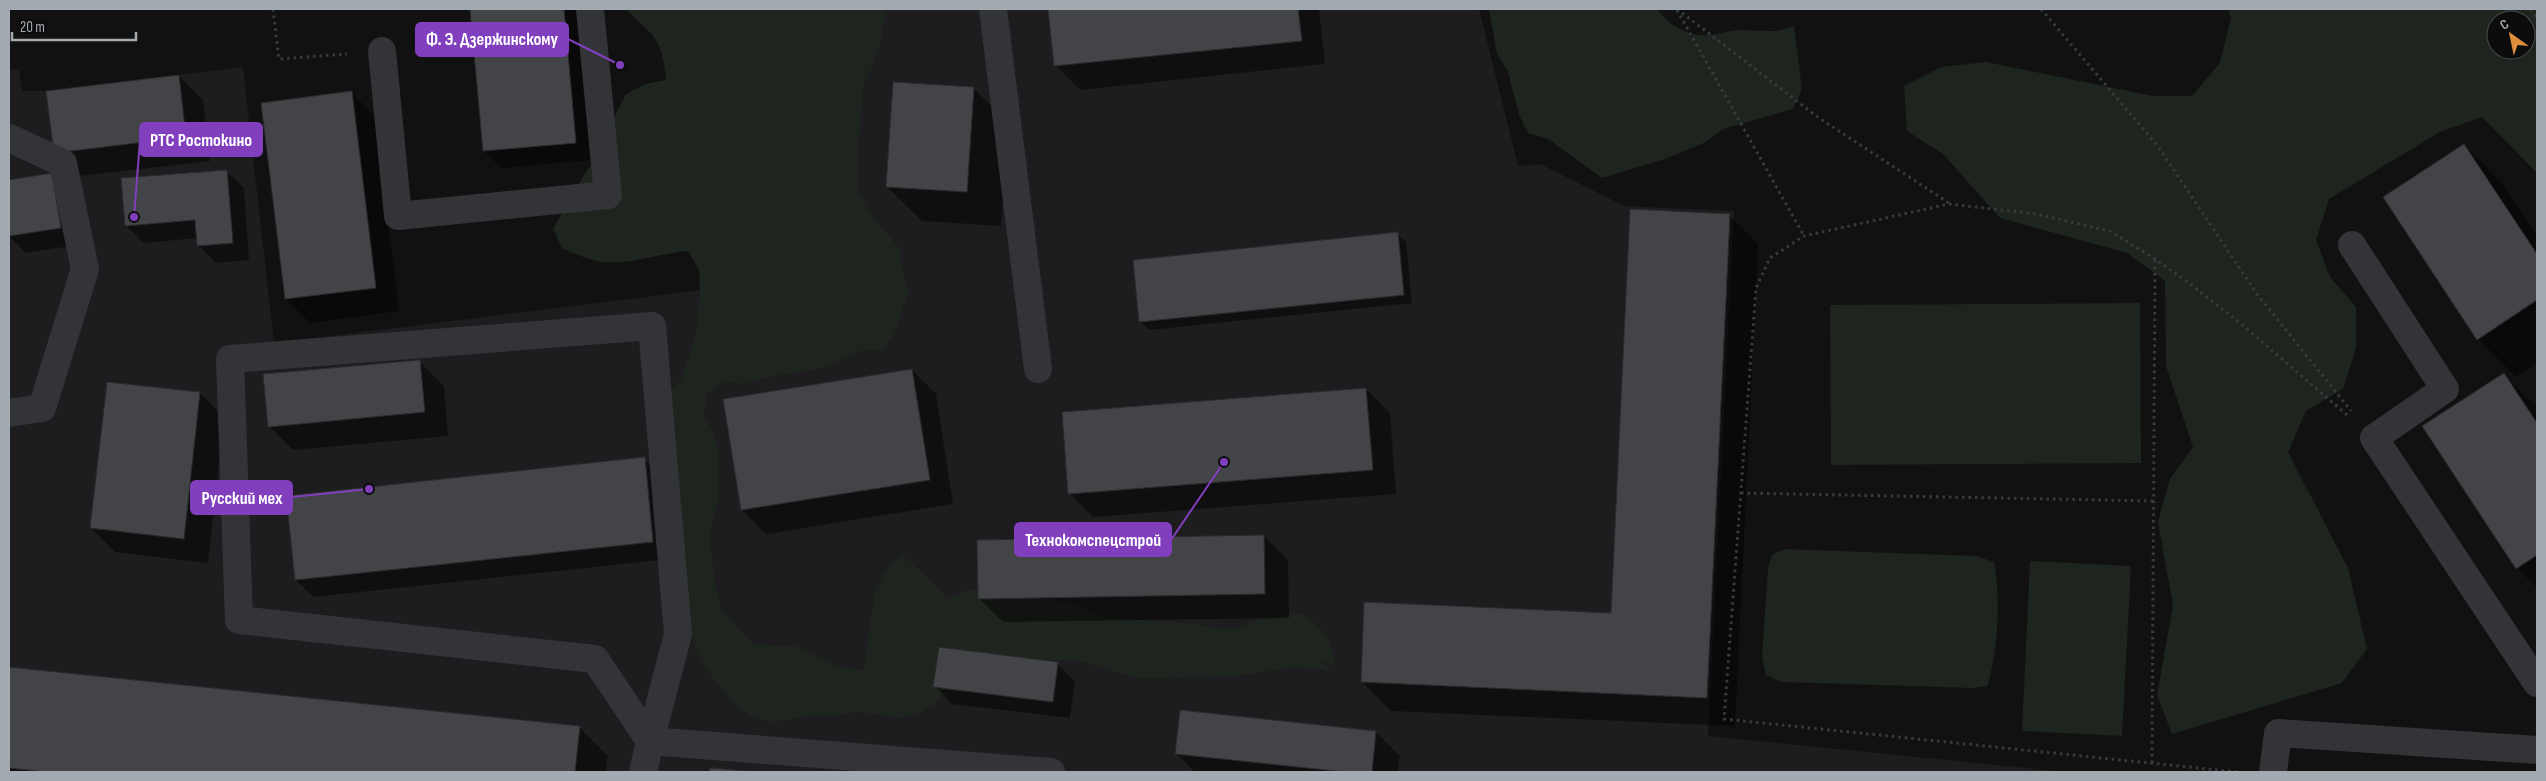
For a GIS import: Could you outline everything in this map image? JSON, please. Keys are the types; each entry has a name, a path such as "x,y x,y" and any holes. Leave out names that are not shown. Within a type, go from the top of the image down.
{"lane":[{"path":"382,51 398,216 608,195 590,9"},
{"path":"993,9 1038,369"},
{"path":"9,138 63,163 84,269 42,408 9,414"},
{"path":"2352,245 2445,390 2374,438 2537,683"},
{"path":"643,772 678,634 652,326 230,359 239,620 595,659 650,741"},
{"path":"2273,772 2278,733 2537,750"},
{"path":"650,741 1050,772"}],"path":[{"path":"273,9 279,60 382,51"},
{"path":"1676,9 1819,118 1949,204"},
{"path":"1676,9 1804,236"},
{"path":"2041,9 2157,145 2257,294 2374,438"},
{"path":"2531,9 2537,18"},
{"path":"2243,772 1724,719 1756,288 1770,258 1804,236 1949,204 2036,214 2110,231 2155,260 2240,323 2374,438"},
{"path":"2152,763 2155,260"},
{"path":"1741,493 2154,501"}],"shaded area":[{"path":"626,9 886,9 880,43 873,65 864,83 858,147 858,191 873,217 900,249 902,270 909,290 895,332 884,350 863,350 827,367 764,378 745,384 724,381 706,395 704,416 715,435 719,457 718,500 712,522 710,543 716,589 722,610 753,644 799,647 841,667 864,670 874,594 885,571 902,554 949,599 968,590 990,587 1035,595 1080,607 1101,617 1196,624 1217,629 1239,628 1258,620 1301,613 1321,629 1329,640 1335,665 1318,662 1336,671 1294,667 1230,677 1138,678 1076,660 1029,662 951,681 939,700 922,712 901,718 859,712 839,715 818,715 772,722 751,716 734,704 707,670 696,651 686,609 668,395 682,378 696,335 700,291 699,270 688,251 624,262 592,260 562,248 553,229 587,170 602,154 616,113 626,94 645,84 666,80 659,46 650,33"},
{"path":"678,9 1479,9 1518,166 1540,164 1624,206 1734,211 1708,736 2065,772 9,772 9,70 19,69 22,91 46,91 243,67 274,343 711,289"},
{"path":"1489,9 1658,9 1665,18 1676,26 1693,34 1704,35 1736,30 1774,31 1794,26 1802,89 1793,109 1723,129 1706,142 1665,159 1602,178 1548,139 1528,133 1519,115 1508,72 1497,54"},
{"path":"2228,9 2537,9 2537,173 2482,117 2440,132 2329,199 2316,240 2330,277 2356,307 2356,348 2343,389 2306,411 2288,452 2348,568 2367,649 2342,683 2172,734 2157,695 2173,605 2158,522 2170,479 2193,447 2166,366 2165,281 2127,253 2000,218 1943,154 1907,131 1904,86 1941,67 1986,62 2153,96 2192,96 2220,63 2231,18"},
{"path":"2140,303 2141,463 1831,465 1830,305"},
{"path":"1785,549 1976,556 1994,562 1998,607 1994,658 1987,686 1972,688 1781,682 1766,675 1762,656 1768,568 1772,555"},
{"path":"2030,561 2131,566 2122,736 2022,731"}],"building":[{"path":"470,9 564,9 576,143 483,151"},
{"path":"1048,9 1298,9 1302,41 1054,66"},
{"path":"179,75 186,137 54,153 46,91"},
{"path":"893,82 974,87 967,192 886,187"},
{"path":"352,91 376,288 285,299 261,103"},
{"path":"2464,144 2537,254 2537,300 2477,340 2383,197"},
{"path":"227,170 233,243 197,246 195,220 125,226 121,178"},
{"path":"52,173 61,228 9,236 9,180"},
{"path":"1630,209 1730,214 1707,698 1361,682 1364,602 1611,613"},
{"path":"1398,232 1404,295 1139,322 1133,260"},
{"path":"420,360 425,412 268,427 263,374"},
{"path":"912,369 930,480 741,510 723,399"},
{"path":"2504,373 2537,423 2537,555 2516,569 2422,426"},
{"path":"107,382 200,392 184,539 90,528"},
{"path":"1366,388 1373,470 1068,494 1062,412"},
{"path":"645,457 653,542 295,580 286,496"},
{"path":"1264,535 1265,594 978,599 977,540"},
{"path":"939,647 1058,662 1053,702 933,687"},
{"path":"9,667 580,726 575,772 47,772 9,768"},
{"path":"1180,710 1376,731 1372,772 1345,772 1175,754"},
{"path":"710,768 758,772 709,772"}],"place":[{"name":"Ф. Э. Дзержинскому","path":"620,65"},
{"name":"РТС Ростокино","path":"134,217"},
{"name":"Технокомспецстрой","path":"1224,462"},
{"name":"Русский мех","path":"369,489"}]}
